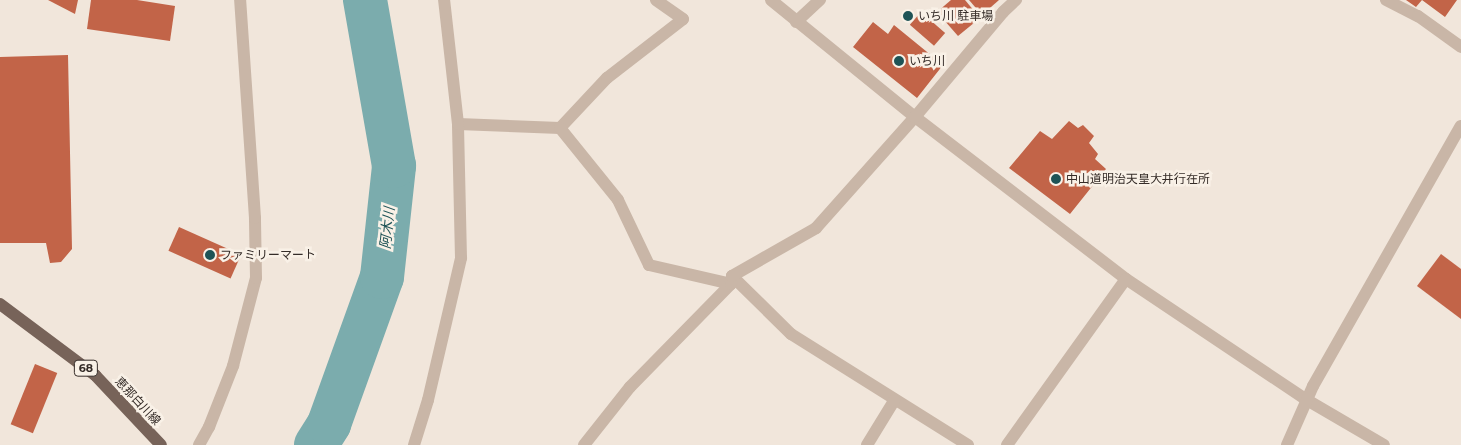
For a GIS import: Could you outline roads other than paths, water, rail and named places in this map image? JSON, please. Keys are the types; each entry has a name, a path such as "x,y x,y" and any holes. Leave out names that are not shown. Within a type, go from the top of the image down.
{"main road":[{"name":"恵那白川線","path":"0,304 95,375 160,445"}],"street":[{"path":"199,445 209,427 233,366 256,278 255,218 240,0"},
{"path":"414,445 428,400 461,258 458,124 444,0"},
{"path":"560,128 607,78 683,19 656,0"},
{"path":"771,0 915,117 1126,279 1307,400 1384,445"},
{"path":"796,22 820,0"},
{"path":"584,445 630,387 732,280 816,228 915,117 1003,12 1016,0"},
{"path":"1386,0 1418,16 1461,47"},
{"path":"458,124 560,128 618,200 650,265 732,280 791,334 894,401 968,445"},
{"path":"1287,445 1313,386 1461,126"},
{"path":"1006,445 1126,279"},
{"path":"866,445 894,401"}],"waterway":[{"name":"阿木川","path":"316,445 329,424 382,277 394,166 365,0"}],"place":[{"name":"いち川 駐車場","path":"908,16"},
{"name":"いち川","path":"899,61"},
{"name":"中山道明治天皇大井行在所","path":"1056,179"},
{"name":"ファミリーマート","path":"210,255"}]}
